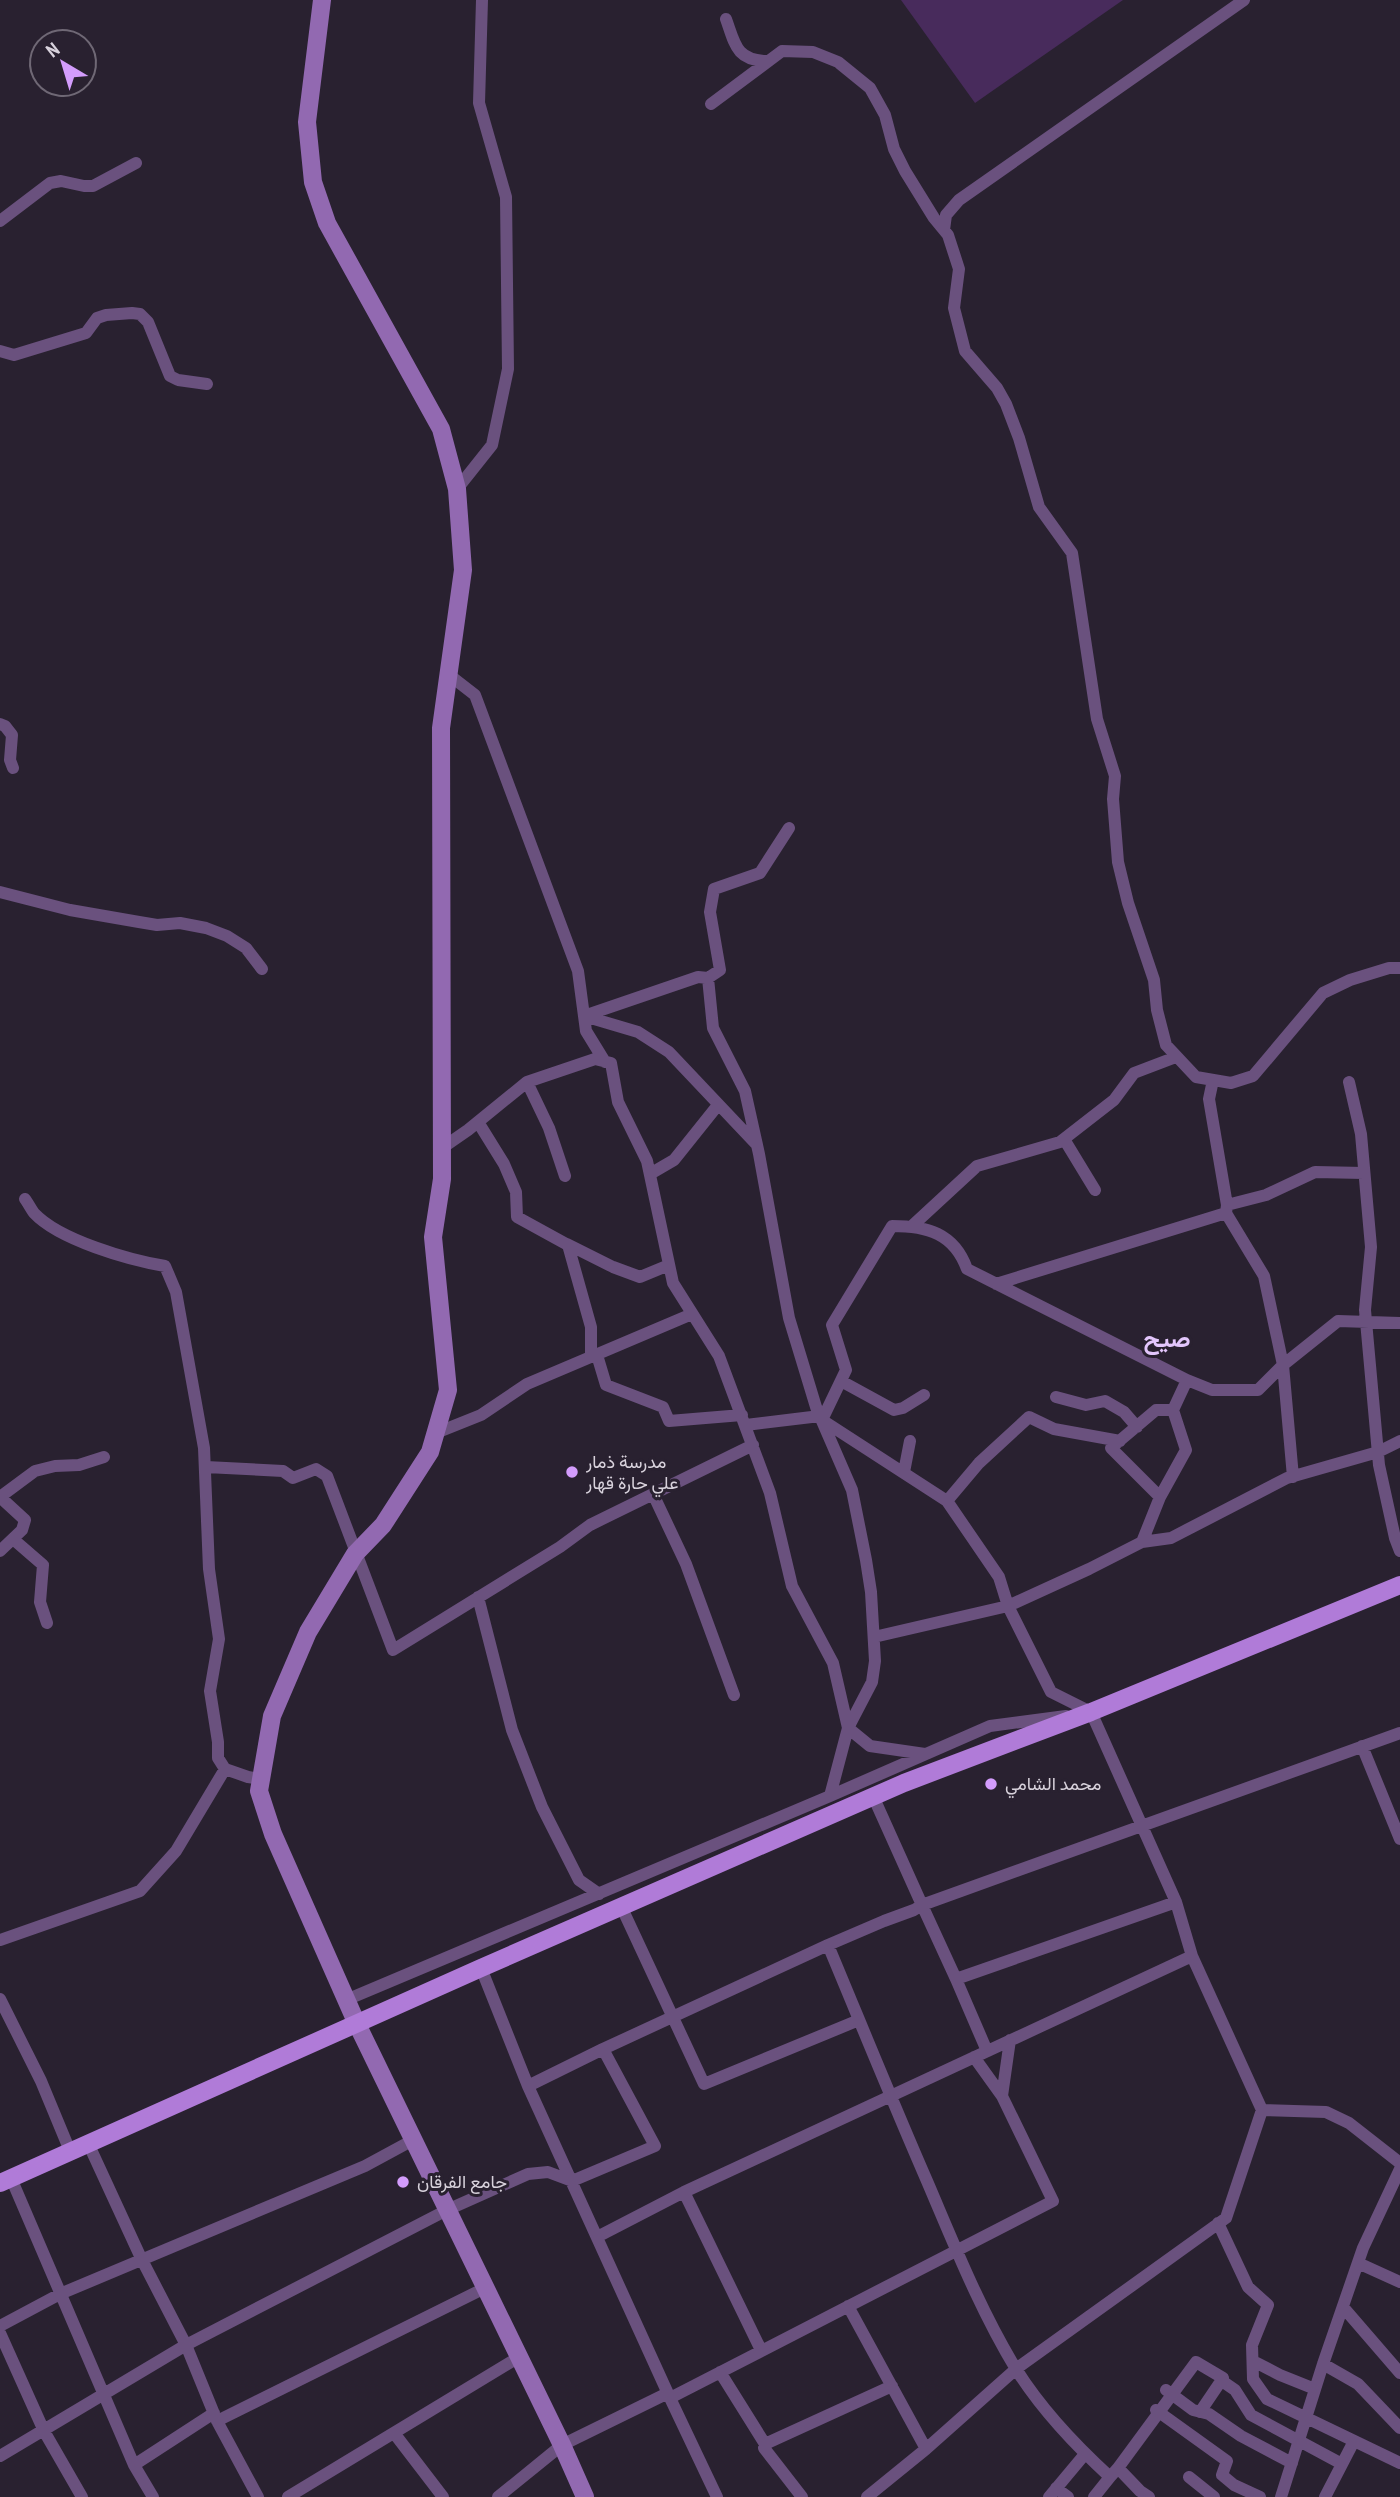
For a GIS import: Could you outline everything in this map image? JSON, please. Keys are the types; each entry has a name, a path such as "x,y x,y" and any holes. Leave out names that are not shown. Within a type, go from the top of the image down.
{"main road":[{"path":"5,2180 873,1796 1091,1712 1400,1585"}],"street":[{"path":"322,0 307,122 313,182 327,223 442,429 457,489 463,570 441,728 442,1179 433,1237 448,1390 430,1452 383,1525 355,1554 308,1632 272,1716 260,1791 273,1834 357,2024 585,2497"},
{"path":"457,489 492,445 509,369 506,197 479,103 482,0"},
{"path":"944,230 946,215 959,200 1244,0"},
{"path":"726,19 740,53 752,60 766,61"},
{"path":"711,104 782,51 813,52 838,62 870,88 885,115 894,149 919,194 944,230 959,269 954,309 965,351 997,388 1006,404 1039,507 1072,553 1097,719 1115,776 1113,799 1118,862 1128,903 1154,980 1157,1010 1166,1045 1196,1077 1231,1083 1253,1076 1323,993 1363,976 1389,968 1400,968"},
{"path":"0,221 50,183 61,181 84,187 93,186 136,163"},
{"path":"0,351 14,355 86,333 97,318 106,315 140,314 148,322 170,376 178,380 207,384"},
{"path":"449,674 475,695 578,971 586,1031 605,1062"},
{"path":"0,724 12,735 10,760 13,768"},
{"path":"584,1016 698,977 708,978 720,970 710,912 714,889 760,873 789,828"},
{"path":"0,892 69,910 157,925 180,923 206,928 227,936 246,948 262,969"},
{"path":"708,978 713,1028 745,1091 789,1318 821,1418 852,1490 871,1592 875,1661 872,1682 848,1728 830,1796"},
{"path":"584,1016 638,1032 669,1052 757,1146"},
{"path":"912,1226 977,1166 1064,1139 1114,1100 1134,1073 1176,1057"},
{"path":"442,1147 527,1082 595,1059 611,1063 618,1102 647,1161 673,1283 719,1356 770,1493 792,1586 833,1663 848,1728 870,1746 926,1754"},
{"path":"1213,1080 1209,1099 1227,1209 1264,1276 1283,1365 1293,1477"},
{"path":"527,1082 549,1128 565,1176"},
{"path":"1349,1083 1361,1135 1370,1247 1365,1310 1378,1452 1400,1551"},
{"path":"650,1174 674,1160 718,1105"},
{"path":"478,1122 504,1164 516,1192 517,1217 613,1267 640,1277 669,1265"},
{"path":"1064,1139 1095,1190"},
{"path":"996,1284 1227,1209 1266,1195 1315,1172 1364,1173"},
{"path":"25,1199 34,1213 52,1226 89,1245 130,1260 165,1266 176,1292 206,1467 209,1569 219,1639 210,1691 218,1758 225,1769 261,1779"},
{"path":"821,1418 846,1370 832,1325 892,1226 912,1226 939,1234 960,1252 967,1269 1187,1380 1212,1390 1258,1390 1283,1365 1338,1321 1400,1323"},
{"path":"566,1244 591,1327 594,1356 606,1385 663,1407 669,1421 821,1418 947,1500 999,1577 1007,1606 1051,1692 1091,1712 1176,1902 1192,1956 1262,2110 1226,2218 1016,2370 867,2497"},
{"path":"436,1433 481,1415 527,1384 692,1314"},
{"path":"1142,1542 1160,1497 1186,1450 1173,1410 1187,1380"},
{"path":"841,1381 894,1409 903,1408 924,1395"},
{"path":"1056,1398 1086,1405 1105,1401 1124,1412 1137,1427"},
{"path":"1160,1497 1111,1448 1157,1410 1173,1410"},
{"path":"947,1500 979,1463 1029,1417 1055,1429 1120,1441"},
{"path":"904,1472 910,1441"},
{"path":"874,1637 1007,1606 1142,1542 1171,1538 1293,1477 1378,1452 1400,1441"},
{"path":"206,1467 283,1471 293,1478 316,1469 327,1476 393,1650 560,1547 590,1525 753,1445"},
{"path":"0,1551 22,1530 25,1520 0,1497 35,1471 55,1466 79,1465 104,1457"},
{"path":"653,1493 686,1564 734,1695"},
{"path":"13,1539 43,1565 40,1602 47,1623"},
{"path":"478,1597 512,1730 542,1807 579,1880 600,1894"},
{"path":"346,2000 990,1726 1091,1712"},
{"path":"528,2086 828,1945 922,1905 1400,1734"},
{"path":"1362,1746 1400,1839"},
{"path":"0,1940 140,1891 176,1851 225,1769"},
{"path":"873,1796 987,2051"},
{"path":"956,1979 1176,1902"},
{"path":"621,1906 704,2084 859,2020"},
{"path":"828,1945 956,2249 1016,2370 1042,2405 1085,2454 1149,2497"},
{"path":"597,2237 684,2192 1192,1956"},
{"path":"481,1968 528,2086 717,2497"},
{"path":"0,1999 41,2081 71,2151"},
{"path":"1002,2096 1010,2040"},
{"path":"0,2456 186,2345 447,2210 528,2174 548,2172 572,2181 655,2146 603,2049"},
{"path":"498,2497 562,2445 720,2372 1054,2201 1002,2096 974,2057"},
{"path":"1262,2110 1326,2112 1349,2123 1400,2163"},
{"path":"0,2326 60,2294 365,2166 413,2140"},
{"path":"89,2143 141,2258 186,2345 216,2417 258,2497"},
{"path":"1281,2497 1358,2263 1400,2169"},
{"path":"5,2180 60,2294 134,2465 153,2497"},
{"path":"684,2192 761,2350"},
{"path":"1218,2223 1248,2287 1268,2305 1252,2344 1253,2379 1267,2399 1400,2463"},
{"path":"1358,2263 1400,2282"},
{"path":"134,2465 216,2417 485,2288"},
{"path":"848,2306 926,2449"},
{"path":"1343,2307 1400,2373"},
{"path":"0,2333 44,2431 82,2497"},
{"path":"288,2497 519,2357"},
{"path":"1253,2361 1315,2389"},
{"path":"1094,2497 1158,2411 1168,2392 1196,2362 1223,2378 1222,2381 1235,2390 1251,2415 1342,2464"},
{"path":"1323,2364 1358,2384 1400,2428"},
{"path":"720,2372 765,2444 764,2448 802,2497"},
{"path":"1200,2412 1222,2381"},
{"path":"765,2444 892,2386"},
{"path":"1168,2392 1193,2410 1209,2414 1241,2436 1292,2463"},
{"path":"1251,2415 1265,2396"},
{"path":"1158,2411 1227,2461 1222,2475 1234,2485 1260,2497"},
{"path":"394,2433 443,2497"},
{"path":"1325,2497 1354,2441"},
{"path":"1068,2497 1053,2493 1085,2454"},
{"path":"1189,2477 1214,2497"}],"shaded area":[{"path":"901,0 1123,0 975,103"}],"place":[{"name":"مدرسة ذمار علي حارة قهار","path":"572,1472"},
{"name":"محمد الشامي","path":"991,1784"},
{"name":"جامع الفرقان","path":"403,2182"}],"district":[{"name":"صيح","path":"1167,1339"}]}
